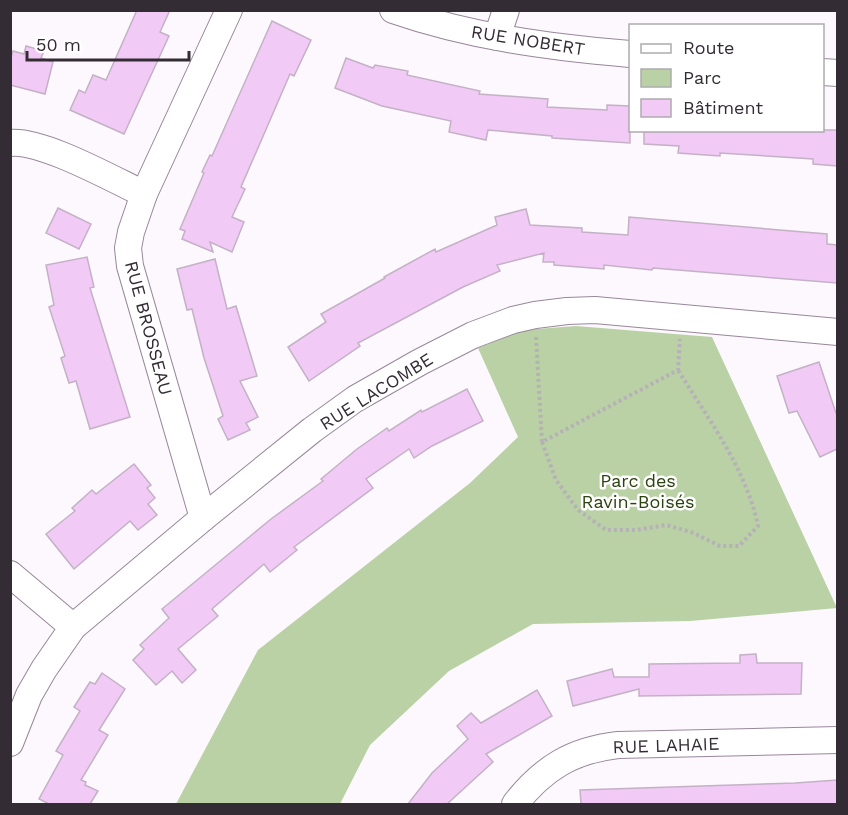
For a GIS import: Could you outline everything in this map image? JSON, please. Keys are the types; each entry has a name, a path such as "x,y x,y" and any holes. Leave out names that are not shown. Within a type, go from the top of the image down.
{"street":[{"name":"RUE BROSSEAU","path":"203,518 130,266 128,248 144,194 229,10"},
{"name":"RUE NOBERT","path":"393,10 419,19 545,46 629,54"},
{"path":"497,37 506,10"},
{"path":"10,143 34,145 50,151 144,194"},
{"name":"RUE LACOMBE","path":"10,743 29,695 73,627 312,430 355,399 452,345 513,320 535,315 595,310 837,332"},
{"path":"10,574 73,627"},
{"name":"RUE LAHAIE","path":"515,804 526,790 561,762 597,747 837,740"}],"path":[{"path":"535,315 542,442 556,480 578,510 606,530 636,530 666,525 691,532 720,546 739,546 758,526 753,503 735,463 678,370 681,317"},
{"path":"542,442 678,370"}],"green space":[{"name":"Parc des Ravin-Boisés","path":"576,326 712,337 837,608 690,621 533,624 449,671 370,745 340,804 176,804 258,650 470,483 518,437 478,348 523,330"}],"building":[{"path":"137,10 170,10 160,32 169,36 124,134 70,110 79,90 85,93 93,75 106,80"},
{"path":"272,21 311,40 294,76 290,74 241,187 245,189 232,217 244,222 232,252 210,242 213,252 182,239 185,231 180,229 204,173 202,172 210,155 212,156"},
{"path":"26,46 44,51 41,58 53,62 45,94 10,85 10,60 13,51 24,54"},
{"path":"346,58 373,68 375,65 408,71 407,75 480,91 479,94 548,99 547,107 607,110 607,105 629,106 630,143 552,138 552,136 488,130 486,140 449,132 451,121 382,106 335,88"},
{"path":"824,130 837,130 837,166 813,164 813,159 720,153 720,156 678,153 679,146 644,144 644,132 824,132"},
{"path":"58,208 91,224 79,249 46,233"},
{"path":"526,209 530,225 582,228 582,232 628,235 629,217 827,234 827,244 837,245 837,283 653,268 652,270 604,265 604,269 554,265 554,262 543,262 544,253 497,265 500,271 463,287 358,343 360,346 309,381 288,347 326,322 321,314 435,249 436,252 497,225 495,217"},
{"path":"87,257 94,287 90,288 130,417 90,429 76,381 69,383 61,358 65,356 49,307 54,305 46,265"},
{"path":"215,259 227,309 236,306 257,376 240,381 258,417 246,423 250,430 228,440 218,419 223,416 204,358 192,309 187,310 177,269"},
{"path":"819,362 837,416 837,449 820,457 797,411 789,413 777,376"},
{"path":"467,389 483,421 432,446 414,458 409,449 366,479 373,488 294,547 297,550 270,572 264,564 212,609 218,616 178,649 196,670 182,683 172,671 156,685 133,660 144,649 140,645 169,618 162,609 271,519 323,481 321,479 357,449 387,428 389,431 421,410 422,412"},
{"path":"134,464 151,485 147,488 155,498 148,504 157,515 138,530 130,521 74,569 46,534 75,511 72,508 92,490 96,494"},
{"path":"756,654 757,663 802,663 801,694 639,696 639,689 573,706 567,681 612,669 614,677 649,677 649,664 740,663 740,655"},
{"path":"102,673 125,689 99,730 108,735 81,780 86,782 85,785 98,791 90,804 49,804 39,799 63,755 56,751 80,711 74,707 90,682 95,684"},
{"path":"537,690 552,716 486,754 493,762 447,804 408,804 432,773 468,739 457,726 471,713 481,723"},
{"path":"837,780 837,804 581,804 580,790 795,783"}]}
